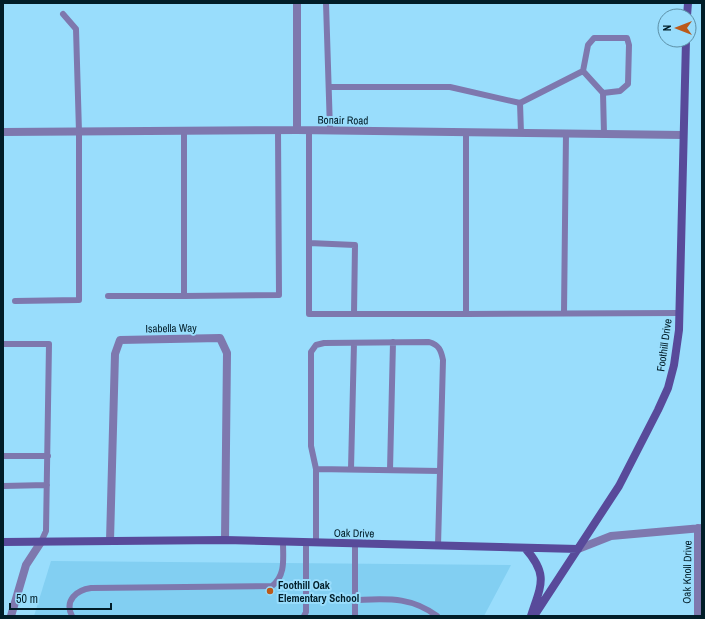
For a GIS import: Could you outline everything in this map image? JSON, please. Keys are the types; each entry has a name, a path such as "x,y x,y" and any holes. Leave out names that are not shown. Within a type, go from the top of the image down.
{"street":[{"path":"297,3 297,130"},
{"name":"Foothill Drive","path":"532,616 619,486 668,388 674,365 680,313 686,48"},
{"name":"Bonair Road","path":"3,132 330,130 683,135"},
{"name":"Isabella Way","path":"110,541 114,354 120,340 220,338 227,353 225,540"},
{"name":"Oak Drive","path":"3,542 225,540 578,549 611,536 700,528"},
{"name":"Oak Knoll Drive","path":"698,616 700,528"},
{"path":"11,616 26,565 41,542"},
{"path":"525,548 537,561 542,582 532,616"}],"lane":[{"path":"326,3 330,130"},
{"path":"15,301 79,300 79,132 76,28 63,14"},
{"path":"603,93 620,91 628,84 629,45 627,38 594,38 588,45 584,71 603,93 604,134"},
{"path":"329,87 450,87 520,103 584,71"},
{"path":"520,103 521,133"},
{"path":"108,296 278,295 278,130"},
{"path":"309,130 309,314 680,313"},
{"path":"184,131 184,296"},
{"path":"466,132 466,314"},
{"path":"564,313 566,133"},
{"path":"309,244 354,245 354,314"},
{"path":"351,469 354,342"},
{"path":"390,470 393,342"},
{"path":"316,543 316,469 311,446 311,352 316,345 324,343 428,342 436,344 441,351 443,360 438,546"},
{"path":"3,344 49,344 46,531 41,542"},
{"path":"3,456 48,456"},
{"path":"316,469 440,471"},
{"path":"3,486 47,485"},
{"path":"72,616 69,605 73,596 82,589 272,586 278,581 283,573 284,542"},
{"path":"304,616 306,612 306,542"},
{"path":"355,544 355,616"},
{"path":"355,600 405,600 419,605 437,616"}],"shaded area":[{"name":"Foothill Oak Elementary School","path":"51,561 511,565 484,616 34,616"}],"place":[{"name":"Foothill Oak Elementary School","path":"270,591"}]}
